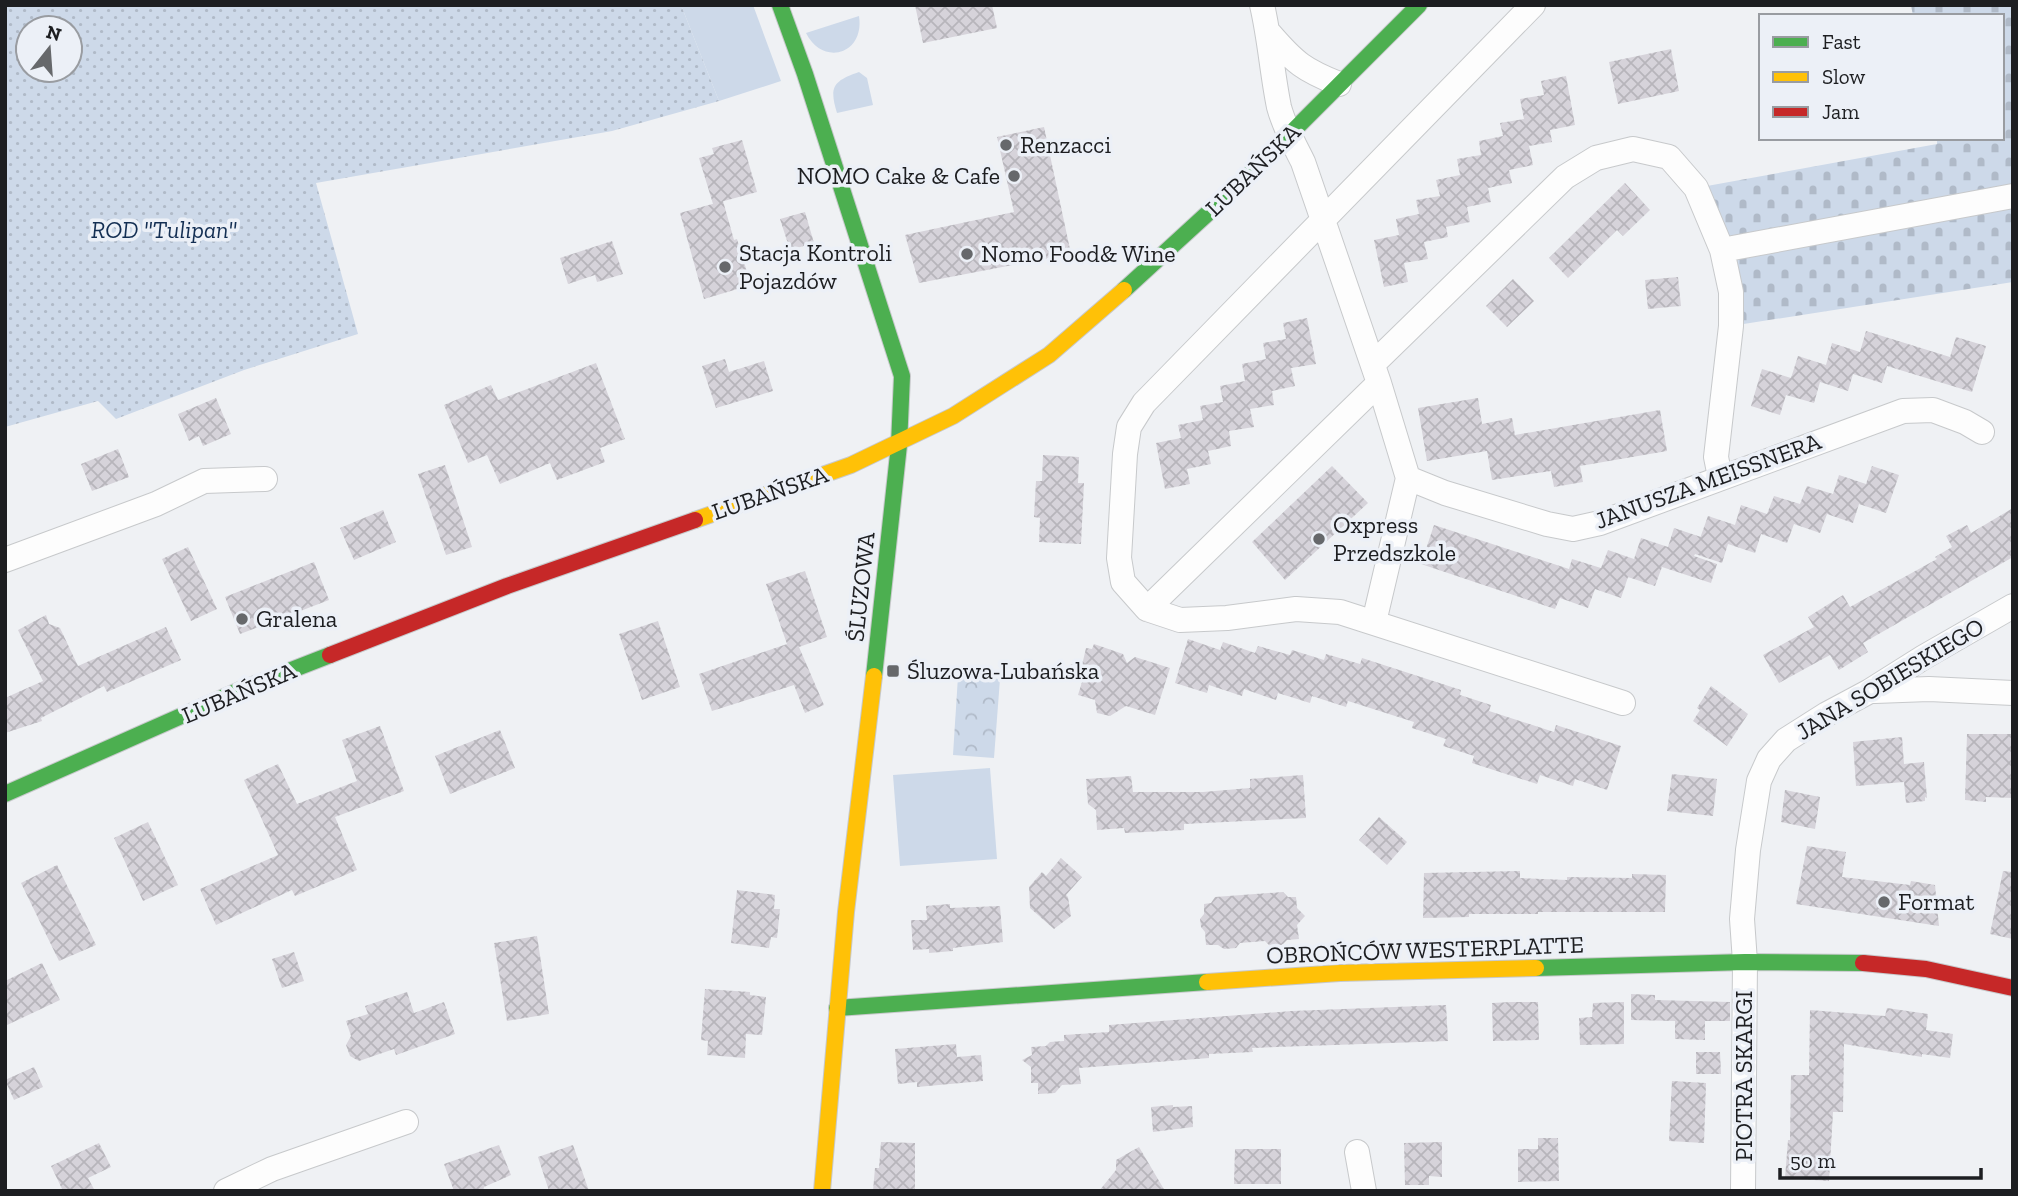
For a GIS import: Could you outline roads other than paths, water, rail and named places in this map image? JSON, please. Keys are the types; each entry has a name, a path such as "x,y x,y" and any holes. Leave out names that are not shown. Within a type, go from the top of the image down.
{"street":[{"name":"ŚLUZOWA","path":"780,5 805,74 902,376 899,445 886,579 858,802 822,1191"},
{"path":"1262,5 1270,34 1280,108 1289,136 1303,162 1376,373 1408,478 1374,622"},
{"name":"LUBAŃSKA","path":"5,794 240,691 416,621 654,533 850,465 899,445 985,398 1052,353 1178,243 1419,5"},
{"path":"1533,5 1144,403 1129,427 1119,558 1123,582 1147,609 1180,620 1227,618 1296,609 1340,612 1623,703"},
{"path":"1270,34 1289,56 1309,72 1339,84"},
{"path":"1147,609 1565,177 1596,158 1633,149 1669,157 1696,188 1722,250 1731,292 1731,326 1716,457 1720,477"},
{"path":"1722,250 2013,196"},
{"name":"JANUSZA MEISSNERA","path":"1408,478 1547,524 1573,529 1600,523 1903,411 1933,410 1965,422 1982,432"},
{"path":"5,560 156,504 204,481 265,479"},
{"name":"JANA SOBIESKIEGO","path":"1745,962 1742,919 1748,850 1759,781 1769,759 1786,740 1827,714 2013,606"},
{"path":"1870,691 1929,689 2013,692"},
{"name":"OBROŃCÓW WESTERPLATTE","path":"837,1008 1340,973 1745,962 1880,963 1952,974 2013,988"},
{"name":"PIOTRA SKARGI","path":"1743,1191 1745,962"},
{"path":"226,1191 272,1168 406,1122"},
{"path":"1357,1152 1364,1191"}],"place":[{"name":"Renzacci","path":"1006,145"},
{"name":"NOMO Cake & Cafe","path":"1014,176"},
{"name":"Nomo Food& Wine","path":"967,254"},
{"name":"Stacja Kontroli Pojazdów","path":"725,267"},
{"name":"Oxpress Przedszkole","path":"1319,539"},
{"name":"Gralena","path":"242,619"},
{"name":"Śluzowa-Lubańska","path":"893,671"},
{"name":"Format","path":"1884,902"}],"park label":[{"name":"ROD \"Tulipan\"","path":"164,230"}]}
